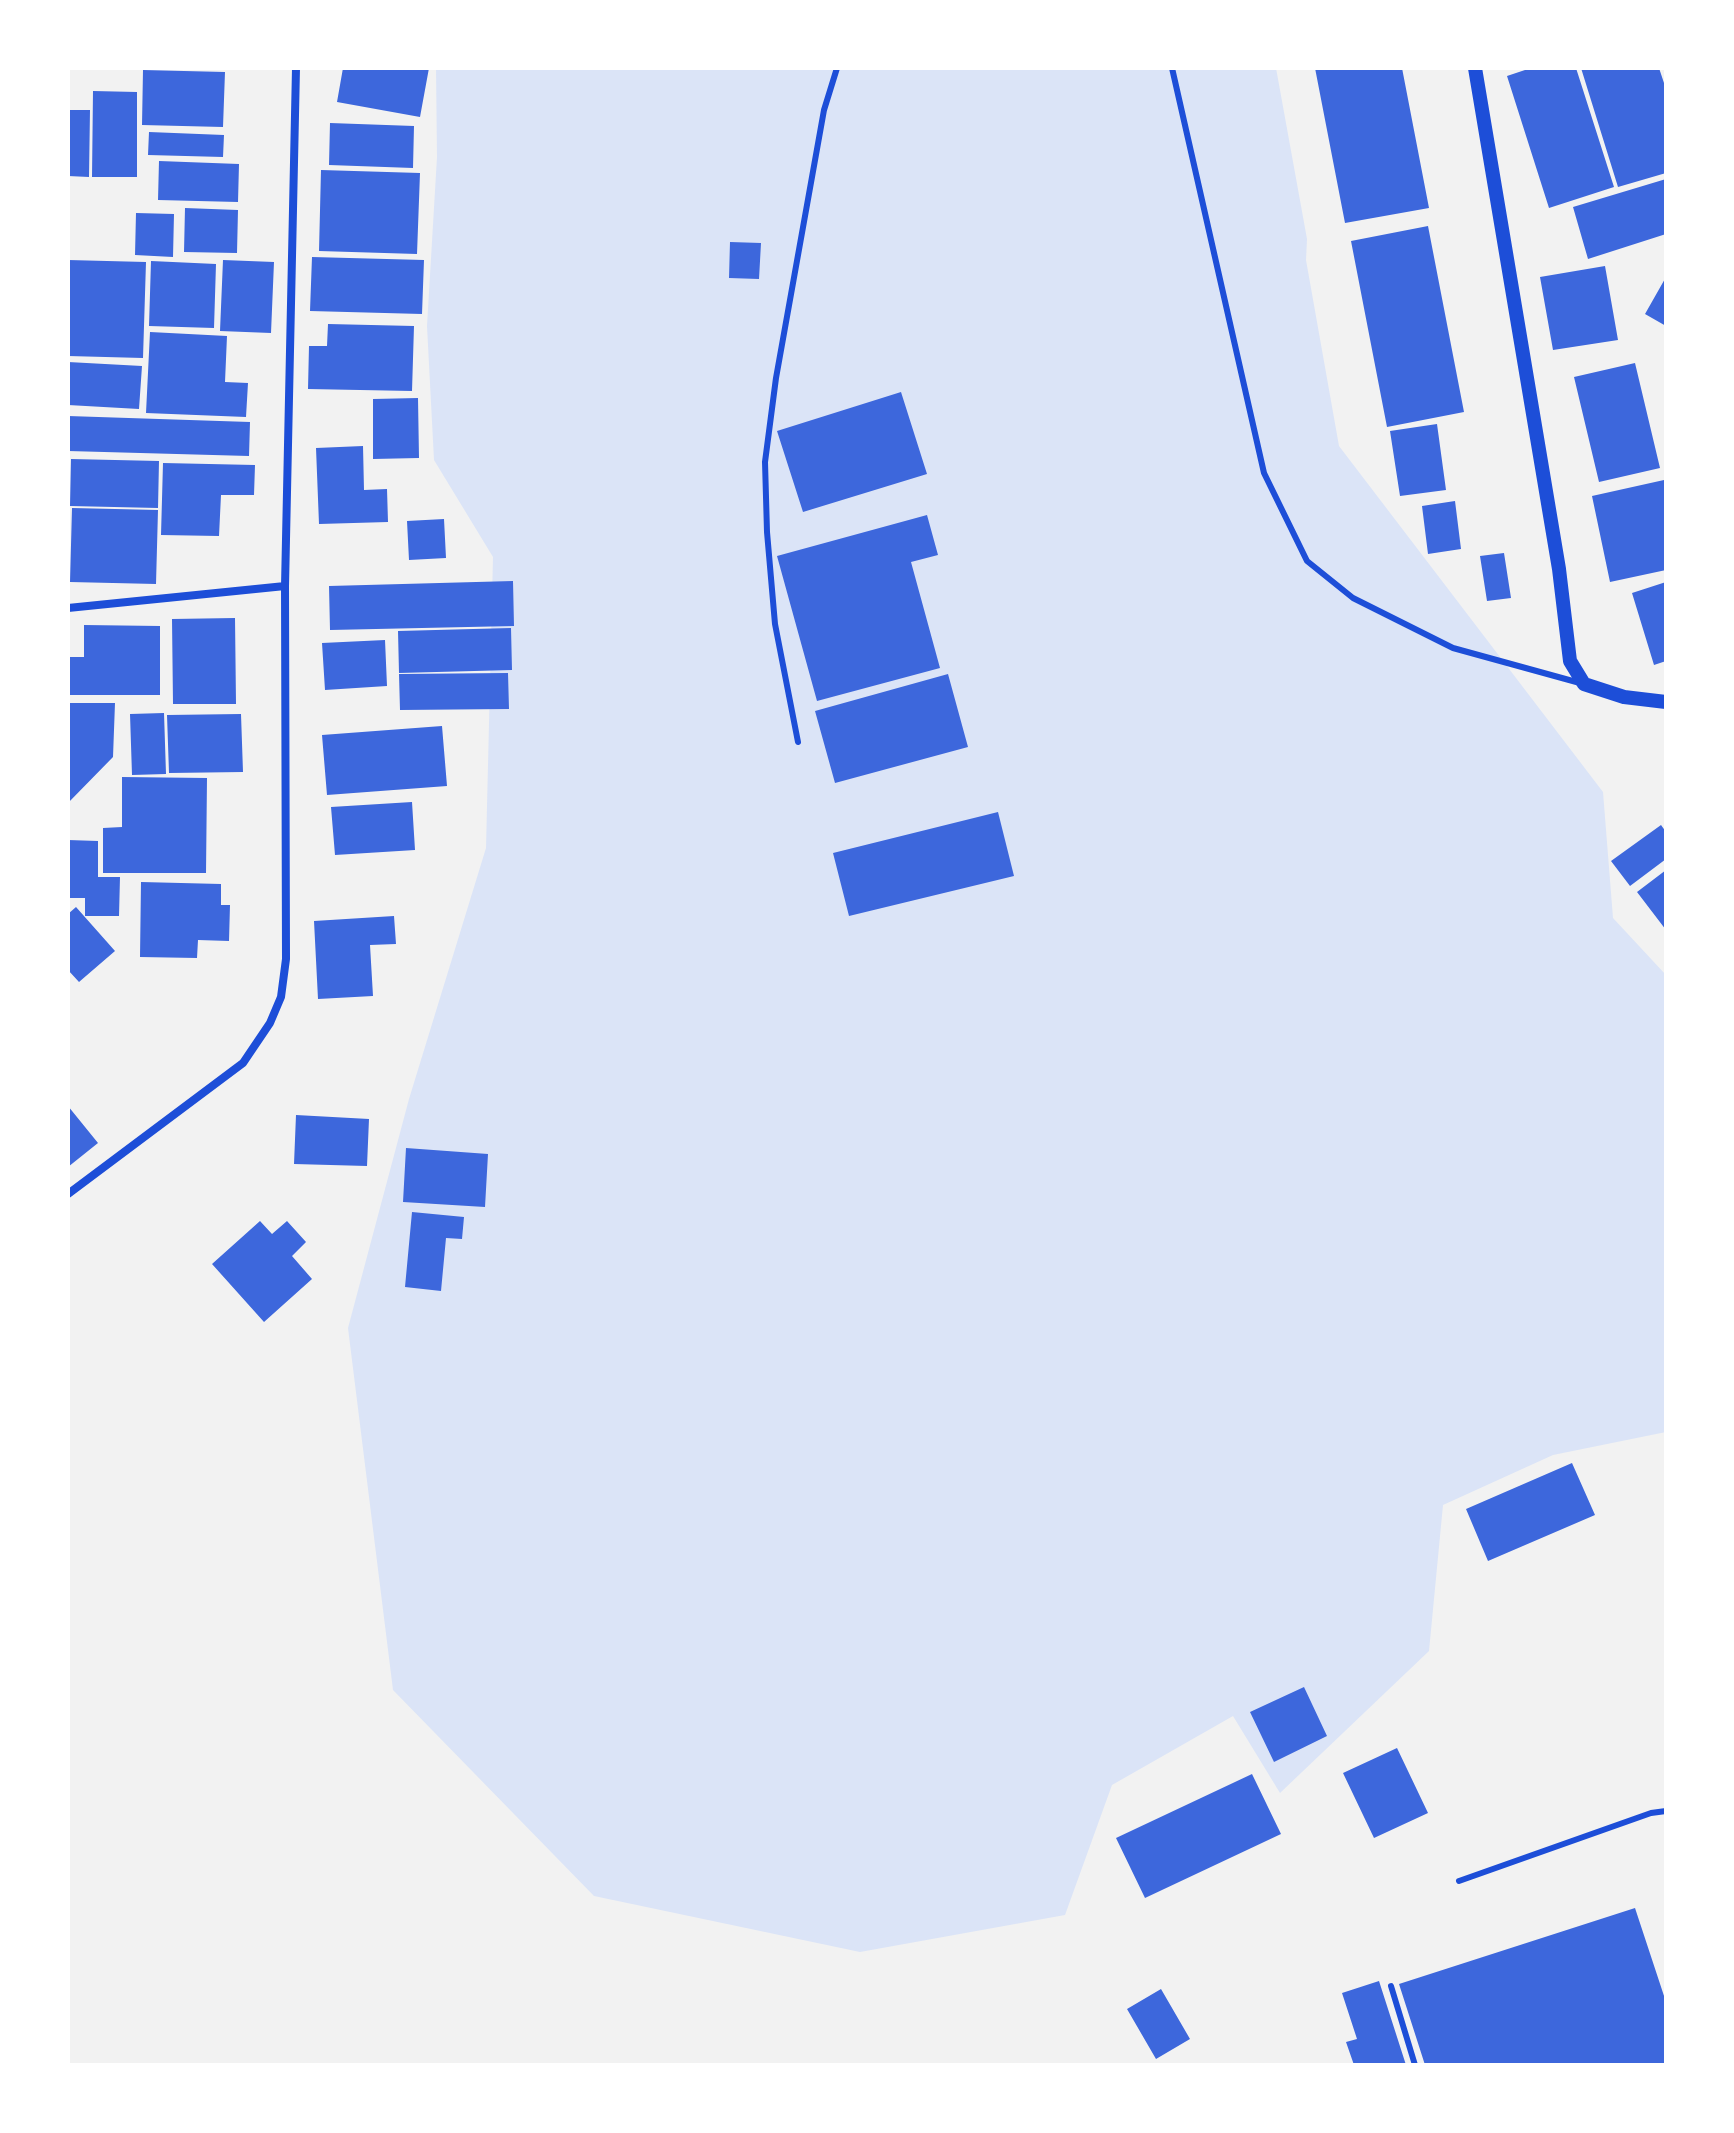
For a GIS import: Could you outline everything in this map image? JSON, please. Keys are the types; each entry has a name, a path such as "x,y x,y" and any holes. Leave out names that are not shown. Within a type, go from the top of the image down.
{"street":[{"path":"68,1194 243,1063 270,1023 281,997 286,959 285,586 296,68"},
{"path":"1475,68 1559,569 1570,661 1584,684 1624,697 1666,702"},
{"path":"68,608 285,586"}],"lane":[{"path":"798,742 775,624 765,462 776,378 819,141 837,68"},
{"path":"1172,68 1264,473 1307,561 1353,598 1453,648 1584,684"},
{"path":"1459,1881 1651,1813 1666,1811"},
{"path":"1391,1986 1415,2065"}],"shaded area":[{"path":"436,68 1276,68 1307,239 1306,260 1339,446 1603,792 1613,918 1666,975 1666,1432 1553,1455 1443,1505 1429,1651 1280,1793 1233,1716 1112,1785 1065,1915 860,1952 594,1896 393,1690 348,1328 409,1099 486,848 493,557 434,460 427,326 437,157"}],"building":[{"path":"343,68 429,68 420,117 337,102"},
{"path":"1315,68 1402,68 1429,208 1345,223"},
{"path":"1531,68 1576,68 1614,187 1549,208 1507,76"},
{"path":"1581,68 1659,68 1666,89 1666,173 1618,187"},
{"path":"143,70 225,72 223,127 142,125"},
{"path":"93,91 137,92 137,177 92,177"},
{"path":"68,110 90,110 89,177 68,176"},
{"path":"330,123 414,126 413,168 329,165"},
{"path":"149,132 224,135 223,157 148,155"},
{"path":"159,161 239,164 238,202 158,200"},
{"path":"321,170 420,173 417,254 319,251"},
{"path":"1666,179 1666,234 1588,259 1573,207"},
{"path":"185,208 238,210 237,253 184,252"},
{"path":"136,213 174,214 173,257 135,255"},
{"path":"1428,226 1464,412 1387,427 1351,241"},
{"path":"730,242 761,243 759,279 729,278"},
{"path":"312,257 424,260 422,314 310,311"},
{"path":"68,260 146,262 143,358 68,356"},
{"path":"223,260 274,262 271,333 220,331"},
{"path":"151,261 216,264 214,328 149,326"},
{"path":"1605,266 1618,340 1553,350 1540,277"},
{"path":"1666,277 1666,326 1645,314"},
{"path":"328,324 414,326 412,391 308,389 309,346 327,346"},
{"path":"150,332 227,336 225,382 248,383 246,417 146,413"},
{"path":"68,362 142,366 139,409 68,405"},
{"path":"1635,363 1660,468 1599,482 1574,377"},
{"path":"901,392 927,474 803,512 777,431"},
{"path":"418,398 419,458 373,459 373,399"},
{"path":"68,416 250,422 249,456 68,451"},
{"path":"1437,424 1446,490 1400,496 1390,431"},
{"path":"363,446 364,490 387,489 388,522 319,524 316,448"},
{"path":"71,459 159,461 158,508 70,506"},
{"path":"163,463 255,465 254,495 221,495 219,536 161,535"},
{"path":"1664,480 1666,570 1610,582 1592,496"},
{"path":"1455,501 1461,549 1428,554 1422,506"},
{"path":"72,508 158,510 156,584 70,582"},
{"path":"927,515 938,555 911,562 940,668 817,701 777,556"},
{"path":"444,519 446,558 409,560 407,521"},
{"path":"1504,553 1511,598 1487,601 1480,556"},
{"path":"513,581 514,626 330,630 329,586"},
{"path":"1666,582 1666,661 1654,665 1632,593"},
{"path":"235,618 236,704 173,704 172,619"},
{"path":"84,625 160,626 160,695 68,695 68,657 84,657"},
{"path":"511,628 512,670 399,673 398,631"},
{"path":"385,640 387,686 325,690 322,643"},
{"path":"508,673 509,709 400,710 399,674"},
{"path":"948,674 968,747 835,783 815,711"},
{"path":"68,703 115,703 113,757 68,803"},
{"path":"164,713 166,774 132,775 130,714"},
{"path":"241,714 243,772 169,773 167,715"},
{"path":"442,726 447,786 327,795 322,735"},
{"path":"122,777 207,778 206,873 103,873 103,828 122,827"},
{"path":"412,802 415,850 335,855 331,807"},
{"path":"998,812 1014,876 849,916 833,853"},
{"path":"1661,825 1666,832 1666,859 1630,886 1611,861"},
{"path":"68,840 98,841 98,877 120,877 119,916 85,916 85,898 68,898"},
{"path":"1666,870 1666,930 1637,892"},
{"path":"141,882 221,884 221,905 230,905 229,941 198,940 197,958 140,957"},
{"path":"76,907 115,951 79,982 68,970 68,914"},
{"path":"394,916 396,944 370,945 373,996 318,999 314,921"},
{"path":"68,1106 98,1143 68,1167"},
{"path":"296,1115 369,1119 367,1166 294,1164"},
{"path":"406,1148 488,1154 485,1207 403,1202"},
{"path":"412,1212 464,1217 462,1239 446,1238 441,1291 405,1287"},
{"path":"260,1221 272,1234 287,1221 306,1242 292,1256 312,1279 264,1322 212,1264"},
{"path":"1572,1463 1595,1515 1488,1561 1466,1509"},
{"path":"1304,1687 1327,1736 1274,1762 1250,1712"},
{"path":"1397,1748 1428,1813 1374,1838 1343,1773"},
{"path":"1252,1774 1281,1834 1145,1898 1116,1838"},
{"path":"1635,1908 1666,2002 1666,2065 1425,2065 1399,1984"},
{"path":"1379,1981 1406,2065 1354,2065 1346,2042 1357,2039 1342,1993"},
{"path":"1161,1989 1190,2039 1156,2059 1127,2009"}]}
